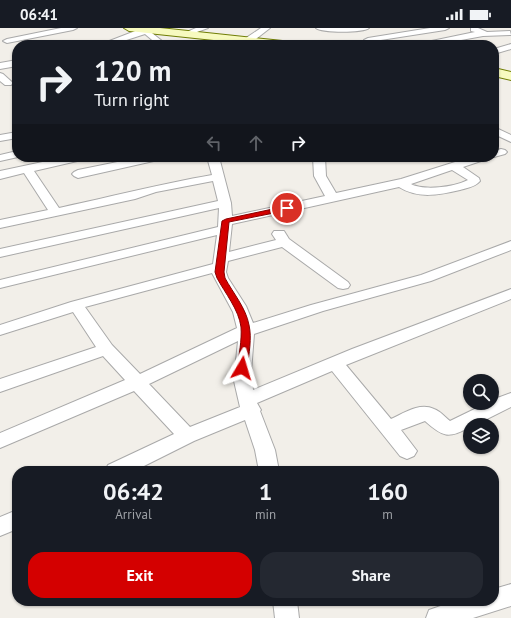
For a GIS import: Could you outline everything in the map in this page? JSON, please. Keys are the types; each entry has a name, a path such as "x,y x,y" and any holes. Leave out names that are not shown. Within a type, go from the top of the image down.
{"main road":[{"path":"129,28 249,40"},
{"path":"499,73 511,76"}],"street":[{"path":"12,40 73,28"},
{"path":"186,34 204,28"},
{"path":"249,40 266,28"},
{"path":"320,28 341,30 365,28 369,31 368,40"},
{"path":"383,40 445,28"},
{"path":"471,28 484,33"},
{"path":"119,40 150,30"},
{"path":"150,30 148,35 156,40"},
{"path":"448,40 510,30 511,45 499,50"},
{"path":"7,41 12,40"},
{"path":"0,66 12,63"},
{"path":"0,76 8,83"},
{"path":"499,133 511,139"},
{"path":"0,138 12,136"},
{"path":"0,158 12,155"},
{"path":"0,175 59,162"},
{"path":"78,174 134,162"},
{"path":"217,162 218,177 225,203 225,225 220,262 221,278 242,315 245,326 242,377 262,439 269,466"},
{"path":"320,162 320,176 332,198"},
{"path":"0,284 332,198 401,183 466,162"},
{"path":"401,183 416,192 426,193 469,184 474,181 473,178 453,166"},
{"path":"26,169 56,213"},
{"path":"0,224 135,195 153,189 218,177"},
{"path":"0,253 225,203"},
{"path":"0,330 76,305 220,262 281,238 344,285"},
{"path":"0,440 138,382 245,331 317,308 426,278 511,246"},
{"path":"125,466 335,363 511,294"},
{"path":"76,305 106,348 187,436"},
{"path":"0,386 106,348"},
{"path":"335,363 407,451"},
{"path":"389,428 420,414 429,414 445,428 452,428 511,399"},
{"path":"0,528 12,522"},
{"path":"499,598 511,594"},
{"path":"286,606 287,618"},
{"path":"438,618 475,606"}],"route":[{"path":"242,368 245,344 245,326 242,315 219,272 226,221 287,208"}]}
